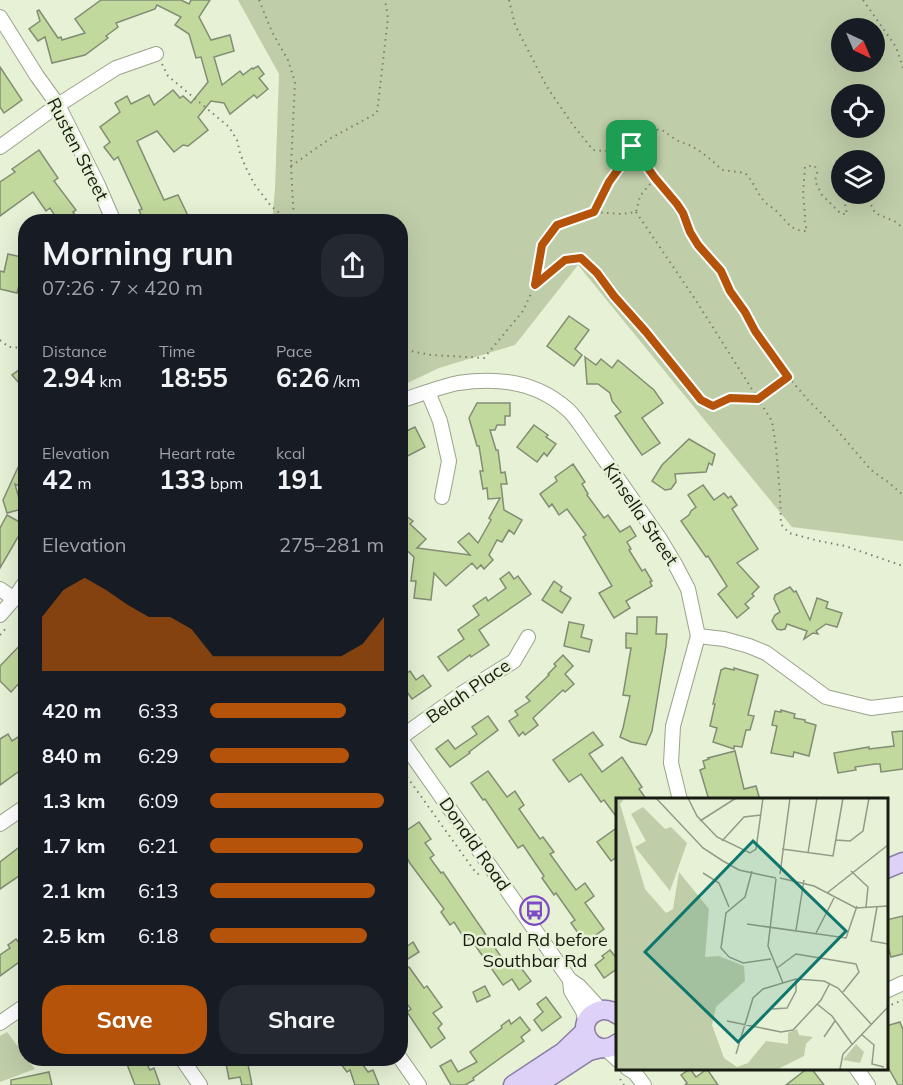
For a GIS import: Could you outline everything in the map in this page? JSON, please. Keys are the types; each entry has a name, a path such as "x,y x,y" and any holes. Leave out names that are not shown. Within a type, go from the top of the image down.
{"main road":[{"path":"888,856 903,852"},
{"path":"888,868 903,862"},
{"path":"513,1085 568,1048 586,1027 590,1016 612,1010"},
{"path":"586,1027 590,1042 611,1050"},
{"path":"537,1085 589,1051 611,1050"}],"street":[{"name":"Rusten Street","path":"0,17 58,105 111,214"},
{"path":"0,147 58,105 116,68 156,54"},
{"name":"Kinsella Street","path":"408,398 456,384 487,380 517,383 541,391 568,409 579,423 675,564 688,589 698,636 673,726 671,763 680,798"},
{"path":"428,392 440,421 449,462 442,497"},
{"path":"0,589 14,599"},
{"path":"0,615 18,593"},
{"path":"698,636 733,641 766,653 826,697 871,708 903,704"},
{"name":"Belah Place","path":"408,732 464,692 514,661 528,637"},
{"name":"Donald Road","path":"408,749 570,980 612,1010"},
{"path":"0,824 18,812"},
{"name":"Donald Road","path":"570,980 571,991 583,1011 586,1027"},
{"path":"888,990 903,983"},
{"path":"0,1023 18,1011"},
{"path":"187,1066 200,1085"},
{"path":"406,1066 419,1085"},
{"path":"632,1070 644,1085"},
{"path":"857,1070 868,1085"}],"path":[{"path":"259,0 272,32 288,60 295,82 291,166 292,214"},
{"path":"291,166 331,138 377,113 388,18 385,0"},
{"path":"510,0 515,25 547,87 573,125 593,150 630,153"},
{"path":"863,0 896,46 903,68"},
{"path":"156,54 168,76 229,127 237,140 240,153 255,185 271,206 282,214"},
{"path":"594,212 609,182 630,153 632,146 638,139 654,130 665,131 674,139 686,143 701,152 722,170 746,172 763,201 798,231 807,231 803,194 805,167 814,166 817,173 816,181 822,195 831,204"},
{"path":"632,146 677,204 698,245 721,271 730,291 755,331 788,377 871,470 903,495"},
{"path":"655,178 640,196 636,212 695,299 772,421 781,524 789,533 845,546 903,566"},
{"path":"832,204 841,213 847,214 845,204"},
{"path":"870,204 875,213 896,222 903,228"},
{"path":"408,351 431,355 484,358 523,311 535,285 542,245 557,225 594,212 622,214 636,212"},
{"path":"535,285 565,260 581,258 597,273 701,400 713,406 730,398 758,399 788,377"},
{"path":"0,340 9,347 18,348"},
{"path":"408,778 476,873 483,876"},
{"path":"888,1006 903,1000"}],"green space":[{"path":"238,0 903,0 903,541 792,527 578,265 515,345 439,368 408,383 408,214 273,214 279,74"},
{"path":"7,1032 18,1047 18,1066 33,1066 35,1069 0,1082 0,1036"}],"building":[{"path":"101,0 181,0 189,4 191,0 210,0 199,17 211,40 230,35 234,51 214,57 222,85 240,71 243,75 258,66 264,74 259,78 268,89 257,98 254,95 230,114 224,103 211,101 198,117 208,130 188,146 183,145 174,152 157,131 137,141 164,200 178,195 187,214 141,214 139,210 142,209 118,157 114,160 104,147 110,142 100,127 120,112 115,103 127,96 131,104 149,95 154,105 173,90 180,98 183,96 191,103 208,82 201,57 196,58 189,34 175,25 181,17 157,5 155,9 116,23 118,27 106,36 108,38 85,55 52,63 45,37 38,41 29,29 40,21 37,11 39,10 58,38 61,37 62,40 85,33 75,19"},
{"path":"0,67 22,100 4,113 0,107"},
{"path":"39,150 58,178 54,181 76,210 73,212 74,214 54,214 50,208 46,211 33,192 0,216 0,182 15,172 12,169"},
{"path":"8,254 18,256 17,293 0,289 0,271 4,272"},
{"path":"569,316 589,330 575,349 582,355 574,366 547,346"},
{"path":"585,357 596,365 601,359 612,368 618,360 654,390 663,403 642,418 660,443 642,455 615,416 621,412 612,401 610,393 598,384 587,384"},
{"path":"18,371 18,382 12,375"},
{"path":"477,403 510,403 510,416 505,416 505,425 497,425 495,430 490,430 496,450 498,450 501,473 505,472 507,484 501,484 504,510 522,520 514,534 509,530 502,542 497,540 489,555 493,560 484,569 481,565 477,569 472,563 446,586 434,573 431,600 414,598 416,581 411,581 414,557 408,551 408,518 413,521 410,524 426,539 417,548 470,555 458,542 469,533 478,543 500,498 488,499 487,488 483,489 479,446 477,446 469,418"},
{"path":"534,425 556,444 547,456 544,453 537,462 517,447"},
{"path":"415,427 425,447 408,456 408,430"},
{"path":"689,439 715,454 712,465 709,463 706,472 675,474 676,482 671,489 665,490 652,481 662,465"},
{"path":"573,464 585,482 582,484 587,495 604,518 608,515 620,532 630,526 636,536 627,542 631,549 629,550 642,571 645,569 652,581 650,582 652,586 626,601 630,608 614,618 599,593 612,586 583,537 586,535 567,509 559,515 552,504 549,507 540,494 557,481 555,477"},
{"path":"18,467 18,485 15,484 18,510 7,513 3,500"},
{"path":"703,485 714,500 724,493 728,498 731,496 737,505 732,509 758,549 737,563 759,587 752,594 754,596 745,604 749,608 737,618 718,594 727,586 708,556 706,557 681,521 696,507 688,495"},
{"path":"7,515 18,521 18,537 0,568 0,528"},
{"path":"509,572 514,579 518,576 531,594 479,630 489,645 448,671 438,657 464,639 458,630 479,615 473,606 486,597 488,601 506,588 500,579"},
{"path":"554,581 562,587 560,591 571,598 562,613 542,600"},
{"path":"790,587 794,592 796,591 810,620 817,598 828,602 826,608 842,613 837,627 826,624 816,631 818,634 813,633 804,639 807,631 787,624 785,629 777,629 772,621 780,612 774,599 775,595"},
{"path":"637,617 657,617 656,634 667,634 652,731 646,745 620,737 630,696 623,695 631,648 626,648 626,633 637,634"},
{"path":"569,622 584,625 581,637 592,640 589,652 564,646"},
{"path":"18,647 18,685 11,692 0,681 0,666"},
{"path":"563,655 573,666 565,674 574,684 565,692 563,690 533,718 538,725 525,735 523,732 519,736 509,721 518,715 515,711 530,701 526,697 549,675 556,666 554,664"},
{"path":"725,668 734,670 734,668 758,675 748,715 754,716 750,730 746,730 742,747 734,746 734,749 713,742 717,728 710,726 721,670"},
{"path":"410,671 416,680 423,675 431,686 412,699 408,693 408,672"},
{"path":"781,710 795,714 794,718 816,725 809,756 794,752 793,757 771,753 777,726 772,725 775,711 781,712"},
{"path":"488,716 498,730 450,767 436,749 448,740 455,749 477,734 472,727"},
{"path":"903,731 903,769 881,772 880,764 875,764 855,767 856,770 838,773 834,753 869,747 869,749 894,746 892,732"},
{"path":"593,732 603,745 589,754 602,772 622,757 642,787 639,789 646,798 616,798 616,816 604,800 601,802 581,774 569,782 553,760"},
{"path":"8,734 12,741 18,737 18,772 0,785 0,739"},
{"path":"735,751 744,789 756,786 759,798 708,798 700,770 705,768 703,761"},
{"path":"488,771 507,797 515,791 524,805 519,809 540,839 543,837 554,852 550,854 576,890 585,883 594,896 585,903 604,929 585,943 571,923 575,920 542,878 544,876 523,845 518,848 485,799 483,800 471,783"},
{"path":"419,822 431,839 425,843 434,855 430,858 441,873 443,872 508,967 516,961 531,981 519,990 512,979 503,985 470,938 466,941 454,922 450,925 441,912 444,909 408,860 408,830"},
{"path":"616,828 616,857 611,861 597,842"},
{"path":"18,848 18,877 0,889 0,862"},
{"path":"903,916 903,954 891,957 888,947 888,920"},
{"path":"16,939 18,942 18,963 0,976 0,955 10,948 8,945"},
{"path":"413,942 419,952 408,959 408,946"},
{"path":"610,950 616,958 616,969 604,978 595,965 604,958 602,956"},
{"path":"408,968 424,988 427,986 442,1007 433,1013 442,1024 438,1028 445,1038 431,1048 408,1014 411,1009 408,1005"},
{"path":"485,986 490,996 477,1002 473,992"},
{"path":"546,997 561,1017 542,1031 534,1020 543,1012 537,1004"},
{"path":"520,1017 530,1030 521,1037 524,1041 473,1078 474,1080 465,1085 451,1085 440,1066 451,1060 458,1072 477,1062 470,1052 509,1020 511,1024"},
{"path":"900,1022 903,1030 903,1085 898,1085 888,1066 888,1025"},
{"path":"128,1066 148,1066 150,1070 154,1068 160,1085 135,1085"},
{"path":"226,1066 248,1066 252,1085 242,1085 240,1077 229,1079"},
{"path":"342,1066 364,1066 368,1072 373,1070 379,1085 355,1085 350,1070 347,1072"},
{"path":"691,1070 696,1077 708,1070 718,1085 685,1085 687,1083 681,1075"},
{"path":"805,1070 813,1070 824,1085 786,1085"},
{"path":"49,1072 52,1085 11,1085 11,1080"}],"place":[{"name":"Donald Rd before Southbar Rd","path":"535,910"}],"route":[{"path":"632,146 677,204 698,245 721,271 730,291 755,331 788,377 758,399 730,398 713,406 701,400 597,273 581,258 565,260 535,285 542,245 557,225 594,212 609,182 630,153 632,146"}]}
